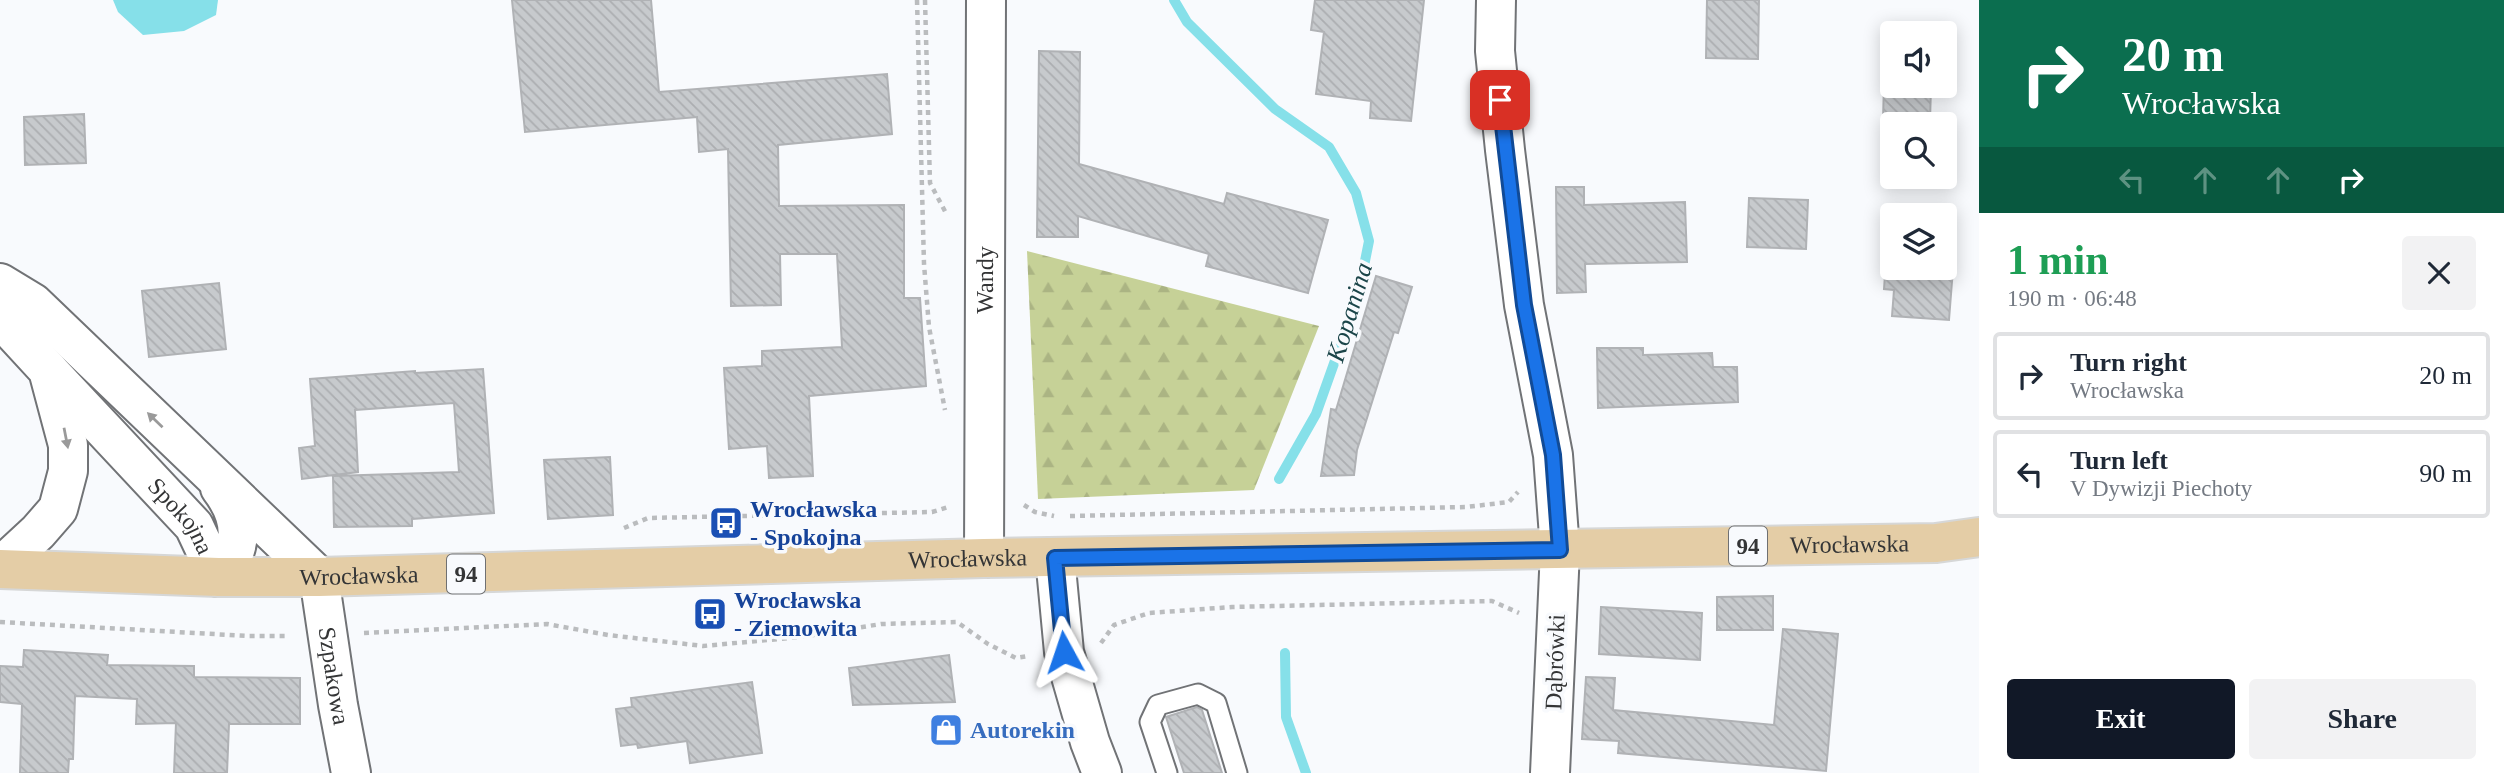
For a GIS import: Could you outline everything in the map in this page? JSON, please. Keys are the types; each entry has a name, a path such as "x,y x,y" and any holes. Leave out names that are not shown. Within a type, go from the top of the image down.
{"main road":[{"name":"Wrocławska","path":"0,568 218,577 319,577 984,558 1936,543 1979,537"},
{"name":"Wrocławska","path":"1936,543 1979,549"}],"street":[{"name":"Wandy","path":"984,558 986,0"},
{"name":"Dąbrówki","path":"1496,0 1495,51 1504,150 1524,305 1553,455 1560,550 1550,773"},
{"name":"Spokojna","path":"0,283 33,303 319,577"},
{"name":"Spokojna","path":"0,318 194,526 218,577 231,562 236,551 238,528 226,495 204,467"},
{"name":"Spokojna","path":"0,568 58,509 62,496 68,471 68,444 48,370"},
{"path":"1055,558 1064,652 1090,742 1102,773"},
{"name":"Szpakowa","path":"319,577 351,773"}],"lane":[{"path":"1167,773 1150,722 1158,705 1198,694 1216,703 1237,773"}],"path":[{"path":"917,0 920,146 929,327 947,418"},
{"path":"925,0 930,183 948,217"},
{"path":"1092,514 1466,507 1510,502 1525,485 1554,482"},
{"path":"623,529 648,518 932,512 947,508 956,501"},
{"path":"0,622 248,636 328,636 547,624 608,635 704,646 801,637 881,624 957,622 1016,658 1098,647 1114,625 1149,613 1232,607 1492,601 1516,613 1557,611"}],"green space":[{"path":"1027,251 1319,326 1254,490 1038,499"}],"water":[{"path":"113,0 218,0 216,15 184,31 143,35 118,12"}],"building":[{"path":"512,0 651,0 659,92 887,74 892,134 778,145 779,206 904,205 904,298 920,298 926,386 809,396 813,476 769,478 767,446 729,449 724,368 762,366 762,351 842,347 837,254 780,254 781,305 731,306 728,149 699,152 697,117 525,132"},
{"path":"1315,0 1424,0 1411,121 1370,118 1371,101 1316,94 1324,32 1311,30"},
{"path":"1707,0 1759,0 1758,59 1706,58"},
{"path":"1039,51 1080,52 1079,164 1224,204 1227,193 1328,220 1308,293 1206,266 1209,254 1078,216 1078,237 1037,237"},
{"path":"1884,98 1931,98 1930,112 1883,112"},
{"path":"84,114 86,163 25,165 24,117"},
{"path":"1556,187 1584,187 1584,205 1685,202 1687,262 1585,264 1586,292 1557,293"},
{"path":"1749,198 1808,200 1806,249 1747,247"},
{"path":"1376,276 1412,287 1398,333 1394,332 1357,450 1354,475 1321,476 1331,409 1336,410"},
{"path":"1885,280 1952,280 1949,320 1892,316 1894,290 1884,289"},
{"path":"219,283 226,349 149,357 142,291"},
{"path":"1597,348 1643,348 1643,355 1712,353 1713,367 1737,367 1738,402 1598,408"},
{"path":"483,369 494,513 412,519 412,526 334,527 333,476 459,472 454,403 355,410 358,472 302,479 299,448 315,446 310,379"},
{"path":"610,457 613,515 548,519 544,460"},
{"path":"1773,596 1773,630 1717,630 1717,597"},
{"path":"1601,607 1702,613 1700,660 1599,654"},
{"path":"1783,629 1838,634 1826,771 1618,753 1619,741 1582,739 1586,677 1615,678 1613,710 1774,725"},
{"path":"24,650 108,655 107,665 194,666 194,677 300,678 300,724 229,724 227,773 174,773 176,723 136,724 137,699 75,696 73,759 69,759 68,773 20,773 22,704 0,702 0,666 23,667"},
{"path":"949,655 955,702 853,705 849,668"},
{"path":"752,682 762,753 690,763 687,741 638,748 637,744 621,746 616,709 632,707 631,698"},
{"path":"1197,707 1202,710 1222,773 1184,773 1166,717"}],"waterway":[{"name":"Kopanina","path":"1174,0 1187,22 1275,109 1329,147 1356,193 1369,241 1358,296 1316,414 1279,479"},
{"name":"Kopanina","path":"1285,653 1286,717 1306,773"}],"place":[{"name":"Wrocławska - Spokojna","path":"726,523"},
{"name":"Wrocławska - Ziemowita","path":"710,614"},
{"name":"Autorekin","path":"946,730"}],"route":[{"path":"1064,652 1055,558 1560,550 1553,455 1524,305 1500,100"}]}
